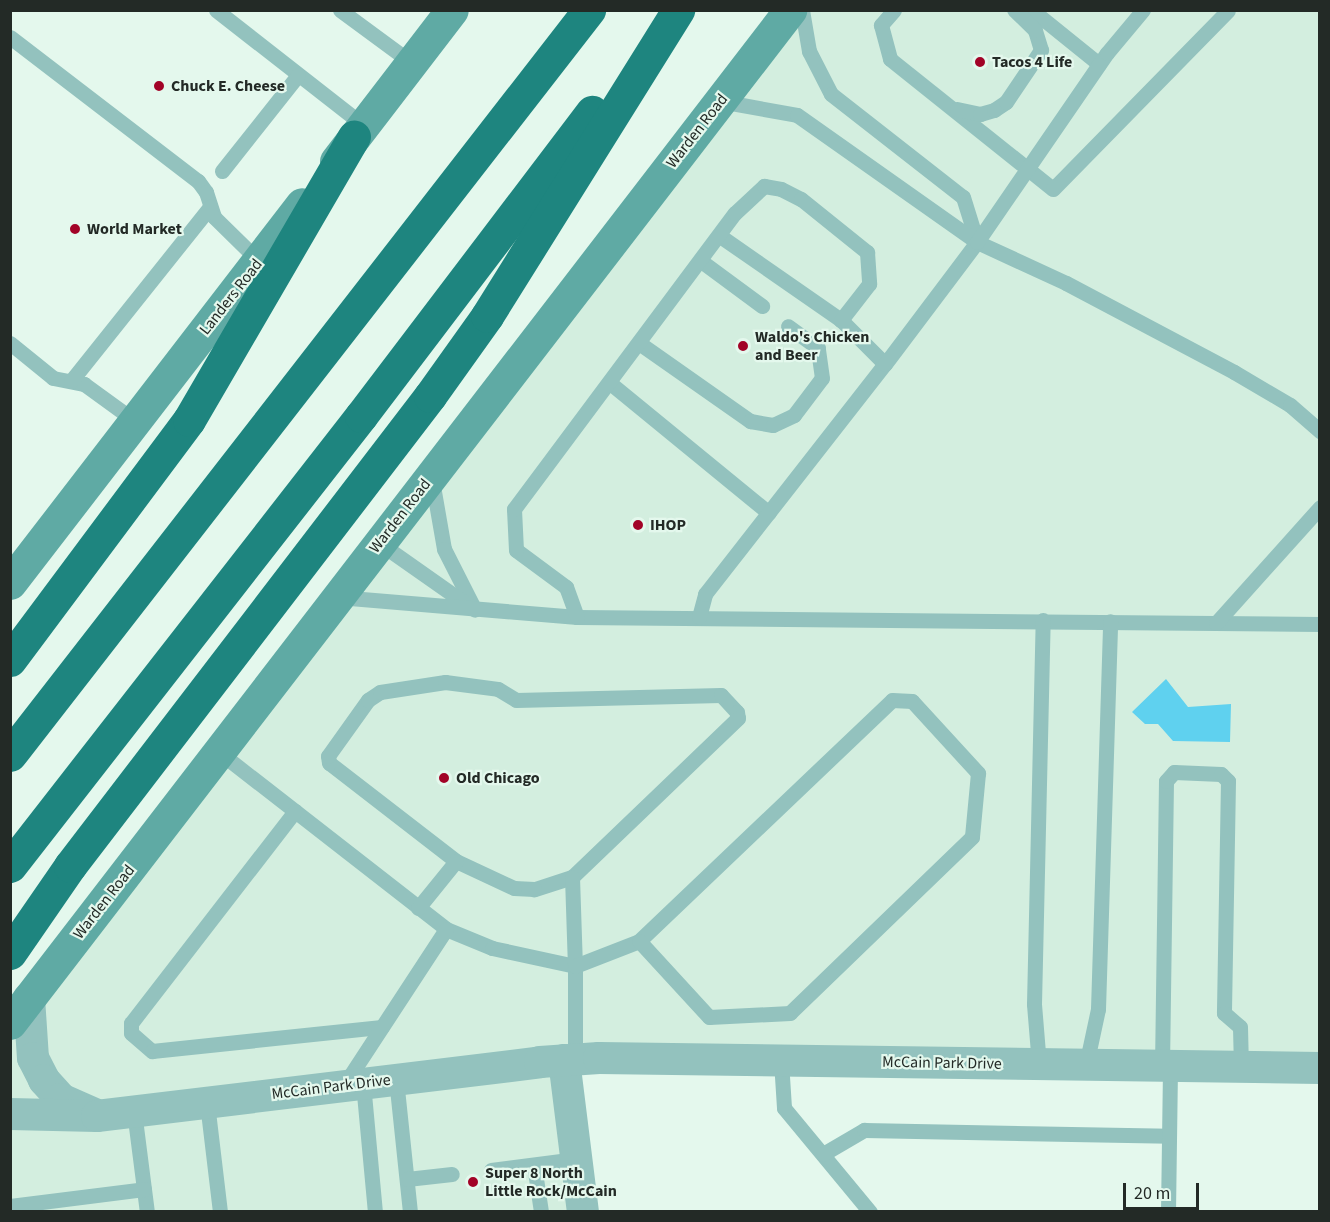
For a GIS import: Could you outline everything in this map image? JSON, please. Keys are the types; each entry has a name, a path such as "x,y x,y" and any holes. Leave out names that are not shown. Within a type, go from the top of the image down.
{"highway":[{"path":"10,754 588,10"},
{"path":"10,866 361,416 669,10"},
{"path":"10,953 70,866 430,396 487,316 678,10"},
{"path":"10,660 189,420 359,131"}],"main road":[{"name":"Landers Road","path":"10,584 452,10"},
{"name":"Warden Road","path":"20,1010 378,542 431,477 790,10"}],"street":[{"path":"20,1010 33,1058 44,1080 62,1099 97,1116"},
{"name":"McCain Park Drive","path":"10,1114 97,1116 569,1060 1320,1068"},
{"path":"569,1060 576,1159 583,1212"}],"lane":[{"path":"216,10 298,75 359,131"},
{"path":"340,10 412,63"},
{"path":"802,10 808,51 831,94 963,197 977,242"},
{"path":"894,10 881,25 890,59 1053,189 1228,10"},
{"path":"951,107 980,114 994,110 1006,102 1041,50 1035,30 1014,10"},
{"path":"1032,10 1099,64"},
{"path":"699,617 705,594 977,242 1099,64 1143,10"},
{"path":"10,37 198,181 206,192 214,217 259,261"},
{"path":"222,171 298,75"},
{"path":"720,100 797,115 977,242 1066,283 1234,372 1290,405 1320,431"},
{"path":"577,617 566,587 516,550 514,509 735,213 764,186 781,189 801,199 867,252 869,284 841,320"},
{"path":"71,381 210,207"},
{"path":"720,236 841,320 885,364"},
{"path":"701,261 762,306"},
{"path":"639,344 750,422 773,425 794,415 822,378 818,348 788,326"},
{"path":"10,343 53,378 84,384 135,422"},
{"path":"610,383 769,513"},
{"path":"431,477 444,549 475,610"},
{"path":"1216,623 1320,507"},
{"path":"378,542 475,610"},
{"path":"338,597 577,617 1320,624"},
{"path":"1039,1065 1034,1004 1043,620"},
{"path":"1086,1065 1098,1009 1110,621"},
{"path":"445,682 498,689 516,700 721,695 737,712 738,718 572,878 534,889 514,888 456,861 329,763 328,756 368,700 380,693 445,682"},
{"path":"219,752 446,929 492,948 575,966 639,940 891,700 912,701 978,773 972,837 790,1013 709,1017 639,940"},
{"path":"1168,1212 1166,781 1174,772 1221,774 1228,781 1224,1012 1240,1028 1241,1067"},
{"path":"295,811 131,1023 131,1033 152,1051 382,1028"},
{"path":"418,908 456,861"},
{"path":"569,1060 575,966 572,878"},
{"path":"375,1212 353,1084 382,1028 446,929"},
{"path":"782,1061 784,1108 870,1212"},
{"path":"396,1079 410,1212"},
{"path":"207,1103 220,1212"},
{"path":"134,1111 147,1212"},
{"path":"823,1154 864,1130 1168,1136"},
{"path":"491,1170 576,1159"},
{"path":"534,1165 541,1212"},
{"path":"407,1179 452,1174"},
{"path":"10,1206 144,1189"}],"shaded area":[{"path":"784,11 1319,11 1319,1070 564,1060 583,1211 11,1212 10,1022"}],"water":[{"path":"1166,679 1188,707 1231,704 1230,742 1173,741 1158,724 1145,724 1132,712"}],"place":[{"name":"Tacos 4 Life","path":"980,62"},
{"name":"Chuck E. Cheese","path":"159,86"},
{"name":"World Market","path":"75,229"},
{"name":"Waldo's Chicken and Beer","path":"743,346"},
{"name":"IHOP","path":"638,525"},
{"name":"Old Chicago","path":"444,778"},
{"name":"Super 8 North Little Rock/McCain","path":"473,1182"}]}
